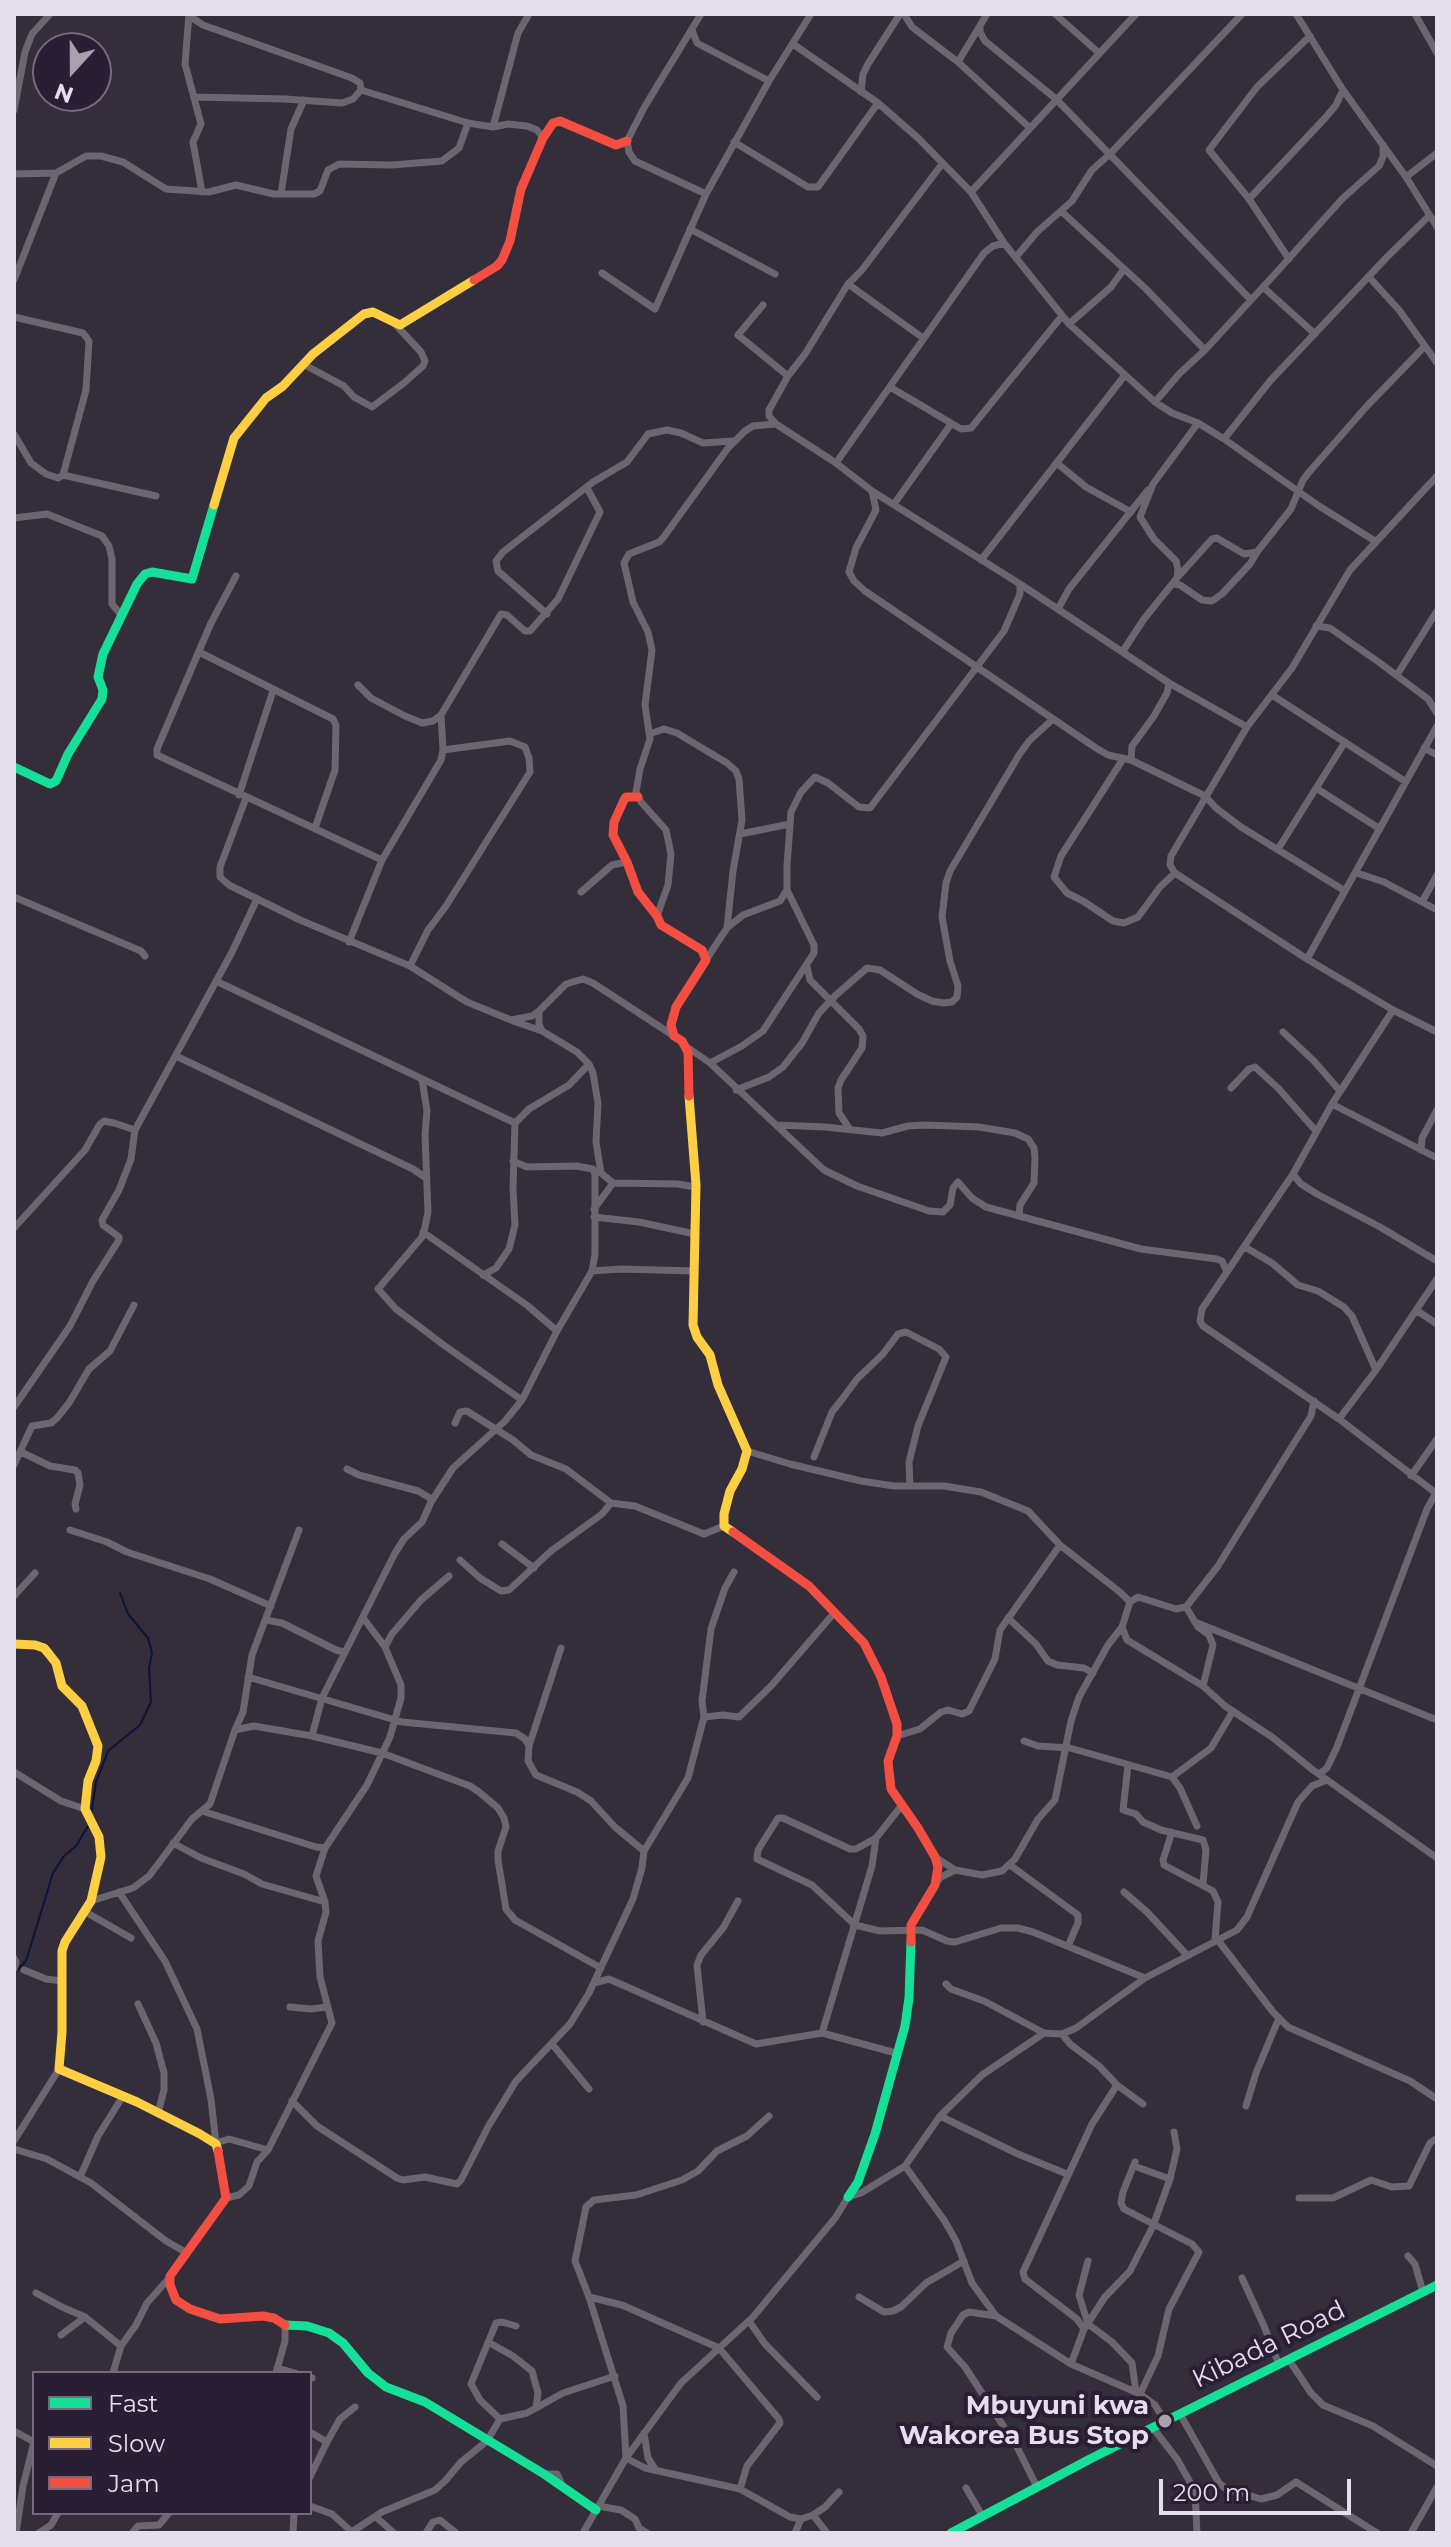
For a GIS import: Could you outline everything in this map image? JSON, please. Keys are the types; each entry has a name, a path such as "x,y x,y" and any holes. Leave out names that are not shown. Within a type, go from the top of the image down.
{"street":[{"path":"14,110 25,52 32,34 50,14"},
{"path":"190,14 203,25 352,78 360,83 361,90"},
{"path":"190,14 185,64 201,124 193,146 202,192"},
{"path":"493,127 518,33 529,14"},
{"path":"701,14 627,141 635,161 706,194"},
{"path":"602,273 655,309 706,194 769,81 811,14"},
{"path":"861,92 863,74 868,64 902,14 912,27 958,62 1030,128"},
{"path":"958,62 987,14"},
{"path":"1055,14 1099,53"},
{"path":"971,192 1136,14"},
{"path":"1016,257 1037,232 1072,201 1092,170 1242,14"},
{"path":"1296,14 1343,90 1406,177 1437,227"},
{"path":"1415,14 1437,53"},
{"path":"980,26 981,37 1056,99 1251,300"},
{"path":"692,30 697,43"},
{"path":"1289,259 1249,199 1209,150 1257,87 1310,36"},
{"path":"684,44 697,43 769,81"},
{"path":"793,44 878,103 918,138 971,192 1004,243 1069,324 1155,402 1224,439 1375,541"},
{"path":"194,97 347,102 361,90"},
{"path":"361,90 468,123 493,127 508,124 527,126 537,130 543,138"},
{"path":"1249,199 1326,117 1343,90"},
{"path":"281,194 291,129 304,100"},
{"path":"734,142 808,187 818,187 878,103"},
{"path":"394,324 412,320 492,270 502,260 510,241 521,189 543,138 556,121 616,145 627,141"},
{"path":"14,174 56,173 86,156 111,157 166,189 202,192 236,185 281,194 318,192 326,173 339,164 392,165 442,161 459,148 468,123"},
{"path":"1155,402 1342,199 1379,166 1383,145"},
{"path":"1406,177 1437,153"},
{"path":"942,164 848,284 788,376 769,412 776,424 872,491 1169,683 1247,727"},
{"path":"14,280 56,173"},
{"path":"1061,211 1205,350"},
{"path":"1224,439 1270,381 1429,216"},
{"path":"690,229 775,274"},
{"path":"836,463 984,253 1004,243"},
{"path":"1069,324 1111,287 1124,269"},
{"path":"1369,277 1399,310 1437,363"},
{"path":"848,284 923,338"},
{"path":"1263,287 1315,334"},
{"path":"763,305 738,335 788,376"},
{"path":"14,767 50,784 56,781 68,754 102,699 103,690 98,677 103,654 137,584 145,574 152,572 192,579 234,438 266,398 283,386 303,364 313,354 367,312 373,312 394,324 421,352 425,361 413,375 372,407 354,397 344,386 303,364"},
{"path":"890,387 951,424 961,429 971,428 1062,316"},
{"path":"14,317 83,333 88,338 86,390 63,475"},
{"path":"1175,581 1202,600 1212,601 1222,594 1244,572 1291,509 1297,491 1310,471 1425,346"},
{"path":"981,560 1125,375"},
{"path":"1058,609 1069,589 1198,423"},
{"path":"657,916 668,885 671,854 666,830 638,797 637,781 650,739 645,705 651,641 633,602 625,573 626,558 633,551 663,538 734,441 751,427 776,424"},
{"path":"876,510 892,503 951,424"},
{"path":"547,614 498,571 496,561 503,552 587,488 627,462 644,438 657,430 681,433 711,444 734,441"},
{"path":"14,434 31,463 46,474 156,496"},
{"path":"1058,464 1086,487 1140,517 1154,539 1176,561 1178,570 1175,581"},
{"path":"1437,476 1350,570 1292,668 1247,727 1171,856 1170,865 1175,873 1307,959 1437,1032"},
{"path":"1140,517 1153,484"},
{"path":"358,685 371,698 422,723 433,721 441,715 501,614 507,615 525,631 530,631 558,599 599,517 599,507 587,488"},
{"path":"872,491 876,510 850,563 849,572 854,581 1096,748 1205,796 1241,827 1345,891"},
{"path":"14,518 47,514 102,536 109,546 112,559 112,604 121,615"},
{"path":"1123,651 1144,619 1212,539 1217,538 1244,554 1257,552"},
{"path":"236,576 211,623 157,755 382,860"},
{"path":"710,1063 763,1031 814,953 814,945 787,890 794,802 808,781 815,777 859,807 870,808 1004,631 1020,594 1020,584"},
{"path":"1325,610 1330,628"},
{"path":"1397,675 1437,611"},
{"path":"1316,626 1330,628 1397,675 1428,699 1437,713"},
{"path":"199,652 327,715 336,725 335,770 315,828"},
{"path":"1169,683 1167,693 1132,746 1127,760 1061,856 1054,877 1067,893 1113,921 1124,923 1138,917 1160,887 1175,873"},
{"path":"273,691 220,867 220,877 257,899 349,942 410,966 467,1002 542,1031 577,1052 589,1064 595,1083 598,1103 596,1142 601,1173 613,1183 696,1187"},
{"path":"1272,695 1406,782"},
{"path":"349,942 382,860 434,773 443,750 441,715"},
{"path":"736,1090 769,1077 783,1067 830,1000 867,968 874,968 932,1001 952,1002 957,997 958,986 942,917 946,883 1019,755 1053,719"},
{"path":"1307,959 1437,726"},
{"path":"649,734 664,729 677,733 708,750 736,771 741,795 740,834 727,928"},
{"path":"410,966 428,930 530,772 525,747 510,741 443,750"},
{"path":"1278,849 1345,742"},
{"path":"1424,748 1437,755"},
{"path":"1316,788 1380,829"},
{"path":"638,797 626,797 624,800 612,829 613,835 638,892 661,925 702,950 706,960"},
{"path":"740,834 790,824"},
{"path":"581,892 612,865 627,862"},
{"path":"1357,873 1384,882 1437,910"},
{"path":"1422,902 1437,875"},
{"path":"674,1036 672,1017 727,928 743,915 780,901 787,890"},
{"path":"14,897 141,951 145,956"},
{"path":"14,1407 70,1326 119,1240 103,1225 102,1220 119,1190 131,1159 135,1130 257,899"},
{"path":"807,967 810,980 863,1036 862,1048 838,1088 839,1113 850,1129"},
{"path":"511,1020 532,1016 566,984 583,979 674,1036 710,1063 824,1170 857,1186 929,1211 943,1212 950,1205 953,1188 958,1182 978,1202 1019,1216 1141,1249 1217,1259 1225,1265 1227,1272"},
{"path":"797,982 810,980"},
{"path":"216,981 515,1123"},
{"path":"946,1984 1044,2033 1062,2034 1076,2028 1145,1978 1237,1930 1243,1923 1290,1816 1327,1768 1337,1747 1421,1524 1436,1494 1339,1419 1200,1321 1202,1309 1293,1174 1332,1104 1393,1010"},
{"path":"539,1011 542,1031"},
{"path":"1283,1032 1340,1091"},
{"path":"684,1045 688,1052 696,1187 693,1325 697,1337 710,1355 718,1385 747,1451 742,1469 730,1491 724,1526"},
{"path":"176,1056 426,1178"},
{"path":"483,1275 496,1268 509,1249 515,1225 515,1123 529,1109 569,1085 589,1064"},
{"path":"1231,1088 1249,1069 1257,1068 1316,1131"},
{"path":"422,1079 427,1111 428,1212 423,1232 378,1289 396,1309 478,1372 522,1400"},
{"path":"1332,1104 1437,1158"},
{"path":"1421,1150 1422,1138 1437,1110"},
{"path":"14,1228 85,1150 100,1124 104,1121 135,1130"},
{"path":"776,1125 882,1133 924,1125 979,1127 1015,1133 1028,1139 1034,1148 1034,1183 1020,1205 1019,1216"},
{"path":"312,1736 322,1698 395,1553 404,1539 422,1522 453,1468 496,1430 522,1400 592,1271 595,1254 593,1169 576,1166 527,1167 513,1161"},
{"path":"1293,1174 1309,1189 1437,1261"},
{"path":"594,1213 613,1183"},
{"path":"594,1213 695,1234"},
{"path":"423,1232 528,1306 557,1331"},
{"path":"1245,1247 1272,1263 1298,1285 1318,1291 1344,1307 1352,1316 1376,1370"},
{"path":"592,1271 693,1271"},
{"path":"1339,1419 1437,1279"},
{"path":"14,1465 32,1426 49,1424 57,1418 89,1369 110,1351 134,1305"},
{"path":"1416,1310 1437,1324"},
{"path":"814,1457 832,1412 898,1334 906,1332 939,1349 946,1357 918,1426 909,1462 910,1486"},
{"path":"935,1857 955,1870 982,1875 1002,1871 1010,1865 1038,1819 1055,1800 1064,1749 1079,1697 1108,1645 1122,1627 1130,1602 1138,1597 1176,1609 1186,1607 1218,1566 1271,1481 1311,1416 1314,1401"},
{"path":"455,1423 463,1411 513,1440 531,1455 566,1469 611,1503 635,1506 704,1534 724,1526"},
{"path":"1411,1476 1437,1439"},
{"path":"747,1451 861,1481 944,1486 981,1492 1018,1506 1028,1511 1060,1545 1130,1602"},
{"path":"21,1452 50,1466 78,1473 80,1485 76,1509"},
{"path":"347,1469 418,1491 430,1498 431,1502"},
{"path":"460,1560 501,1591 513,1588 551,1551 602,1514 611,1503"},
{"path":"724,1526 809,1586 864,1643 894,1714 897,1736 888,1761 891,1789 935,1857 938,1867 935,1885"},
{"path":"70,1530 210,1579 271,1606"},
{"path":"91,1901 143,1882 214,1795 243,1712 252,1655 299,1530"},
{"path":"502,1544 534,1568"},
{"path":"897,1736 920,1729 941,1712 948,1710 962,1714 969,1711 995,1659 996,1640 1008,1618 1060,1545"},
{"path":"292,2101 317,2126 397,2178 425,2177 457,2184 461,2180 516,2081 570,2024 594,1983 633,1899 644,1851 688,1778 704,1717 702,1701 711,1629 734,1572"},
{"path":"14,1596 35,1573"},
{"path":"385,1647 421,1600 449,1576"},
{"path":"1186,1607 1195,1622 1209,1635 1213,1645 1203,1686"},
{"path":"704,1717 739,1717 793,1662 835,1612"},
{"path":"1008,1618 1036,1644 1048,1661 1084,1668 1093,1673"},
{"path":"226,2198 244,2192 253,2178 257,2162 268,2150 332,2023 318,1953 326,1912 316,1876 325,1848 367,1785 390,1737 401,1698 401,1685 385,1647 364,1619"},
{"path":"266,1620 282,1623 344,1652"},
{"path":"1195,1622 1437,1720"},
{"path":"1122,1627 1127,1640 1203,1686 1319,1775 1437,1858"},
{"path":"14,1644 44,1648 56,1663 62,1686 82,1706 94,1734 98,1755 88,1781 85,1809"},
{"path":"561,1648 529,1746 528,1761 536,1775 584,1796 644,1851"},
{"path":"248,1677 394,1720 454,1728 535,1732"},
{"path":"1172,1777 1211,1748 1233,1711"},
{"path":"235,1730 254,1726 312,1736 382,1753 470,1786 498,1808 504,1818 506,1827 498,1860 506,1909 515,1920 602,1967 609,1979 756,2044 822,2033 896,2053"},
{"path":"516,1733 529,1746"},
{"path":"1024,1741 1038,1746 1070,1748 1172,1777 1197,1826"},
{"path":"1128,1765 1123,1810 1136,1814 1143,1822 1205,1842 1203,1884"},
{"path":"14,1772 61,1801 85,1809 101,1845 91,1901 65,1942 59,2069 14,2141"},
{"path":"1312,1786 1319,1775"},
{"path":"902,1805 876,1838 856,1849 778,1818 756,1855 757,1859 812,1885 855,1925 880,1931 922,1930 955,1942 1001,1928 1018,1928 1145,1978"},
{"path":"202,1811 325,1848"},
{"path":"1172,1832 1164,1865 1213,1891 1218,1902 1216,1940 1279,2018 1300,2033 1410,2081 1437,2099"},
{"path":"822,2033 874,1858 876,1838"},
{"path":"173,1843 262,1884 325,1902"},
{"path":"1010,1865 1078,1915 1078,1923 1068,1946"},
{"path":"583,2533 626,2458 681,2383 749,2321 836,2217 858,2182 875,2134 905,2026 909,1998 909,1931 917,1911 941,1877 955,1870"},
{"path":"114,2371 121,2346 147,2303 226,2198 197,2029 165,1961 119,1892"},
{"path":"1124,1892 1186,1954"},
{"path":"703,2022 697,1965 738,1901"},
{"path":"84,1911 131,1938"},
{"path":"14,1958 14,1969"},
{"path":"24,1970 46,1979 62,1981"},
{"path":"594,1983 609,1979"},
{"path":"138,2004 156,2043 164,2073 164,2090 158,2113"},
{"path":"290,2007 327,2007"},
{"path":"1246,2106 1279,2018"},
{"path":"848,2197 861,2193 905,2166 940,2116 972,2083 1044,2033"},
{"path":"1062,2034 1117,2085 1143,2104"},
{"path":"552,2044 589,2089"},
{"path":"59,2069 123,2096 216,2143 229,2139 268,2150"},
{"path":"1117,2085 1092,2124 1023,2272 1025,2279 1112,2342 1132,2363 1138,2393"},
{"path":"80,2177 98,2136 123,2096"},
{"path":"626,2458 623,2406 575,2261 588,2204 594,2200 658,2190 682,2180 698,2171 717,2151 747,2136 769,2116"},
{"path":"940,2116 1067,2174"},
{"path":"1071,2364 1086,2326 1105,2297 1130,2271 1153,2226 1177,2149 1174,2132"},
{"path":"1299,2198 1333,2198 1371,2180 1392,2187 1409,2186 1430,2143 1437,2138"},
{"path":"14,2149 47,2159 80,2177 187,2253"},
{"path":"1138,2393 1158,2356 1169,2309 1199,2252 1192,2244 1129,2213 1121,2203 1134,2164 1170,2179"},
{"path":"905,2166 944,2220 972,2283 996,2316 1071,2364 1138,2393 1155,2405 1165,2421"},
{"path":"1408,2256 1415,2264 1423,2292"},
{"path":"859,2297 884,2312 893,2311 926,2283 964,2261"},
{"path":"1086,2326 1079,2295 1088,2261"},
{"path":"170,2276 176,2300 190,2309 227,2320 274,2318 285,2325 307,2326 329,2333 343,2343 368,2373 382,2384 425,2402 597,2508 621,2510 635,2519 639,2528 647,2533"},
{"path":"1242,2278 1279,2365"},
{"name":"Kibada Road","path":"951,2533 1165,2421 1437,2285"},
{"path":"36,2293 85,2317 121,2346"},
{"path":"589,2297 622,2305 719,2348 779,2419 780,2423 747,2466 740,2489"},
{"path":"996,2316 969,2312 963,2315 951,2333 947,2347 965,2367 1017,2447 1037,2487"},
{"path":"61,2335 85,2317"},
{"path":"749,2321 765,2344 817,2397"},
{"path":"500,2419 472,2388 474,2375 496,2323 516,2326"},
{"path":"276,2370 285,2341 285,2325"},
{"path":"488,2342 532,2371 538,2393 536,2408"},
{"path":"1289,2360 1323,2405 1373,2426 1437,2466"},
{"path":"312,2507 332,2514 351,2532 435,2490 461,2462 487,2441 500,2419 527,2413 563,2393 615,2376"},
{"path":"312,2473 340,2419 355,2407"},
{"path":"1180,2414 1219,2483 1225,2488 1261,2499 1277,2495 1296,2482 1377,2533"},
{"path":"1153,2428 1177,2459 1195,2491 1197,2533"},
{"path":"14,2431 32,2441"},
{"path":"312,2433 327,2442"},
{"path":"644,2433 648,2458 656,2471"},
{"path":"16,2533 32,2450"},
{"path":"626,2458 656,2471 740,2489 790,2517 801,2519 825,2507 839,2492"},
{"path":"14,2480 23,2486"},
{"path":"1411,2533 1437,2487"},
{"path":"966,2488 983,2517"},
{"path":"42,2531 56,2515"},
{"path":"132,2533 138,2526 159,2525 167,2515"},
{"path":"813,2515 827,2533"},
{"path":"376,2517 394,2533"},
{"path":"795,2533 801,2519"},
{"path":"426,2533 433,2522 440,2520 456,2533"},
{"path":"42,2531 56,2533"}],"waterway":[{"path":"92,1809 96,1782 108,1751 140,1725 151,1702 149,1668 152,1653 148,1638 128,1614 120,1593"},
{"path":"14,1974 26,1961 53,1873 88,1826"}],"traffic: fast":[{"path":"14,767 50,784 56,781 68,754 102,699 103,690 98,677 103,654 137,584 145,574 152,572 192,579 214,505"},
{"path":"848,2197 858,2182 875,2134 905,2026 911,1942"},
{"path":"951,2533 1090,2459 1437,2285"},
{"path":"285,2325 307,2326 329,2333 386,2387 425,2402 544,2474 596,2510"}],"traffic: slow":[{"path":"214,505 234,438 266,398 283,386 313,354 364,314 373,312 400,325 474,280"},
{"path":"689,1096 696,1185 693,1325 697,1337 710,1355 718,1385 747,1451 724,1514 724,1526 733,1532"},
{"path":"14,1644 35,1645 49,1654 56,1663 62,1686 82,1706 98,1746 88,1781 85,1809 99,1837 101,1857 91,1901 62,1951 59,2069 137,2102 200,2134 216,2144 218,2151"}],"traffic: jam":[{"path":"474,280 502,260 510,241 521,189 543,138 553,123 560,121 616,145 627,141"},
{"path":"638,797 626,797 624,800 614,822 613,835 638,892 661,925 702,950 706,960 676,1007 671,1025 674,1036 682,1041 688,1052 689,1096"},
{"path":"733,1532 809,1586 864,1643 881,1677 897,1724 897,1736 888,1761 891,1789 918,1828 938,1867 935,1885 911,1925 911,1942"},
{"path":"218,2151 226,2198 170,2276 170,2285 176,2300 190,2309 220,2319 263,2316 285,2325"}],"place":[{"name":"Mbuyuni kwa Wakorea Bus Stop","path":"1165,2421"}]}
